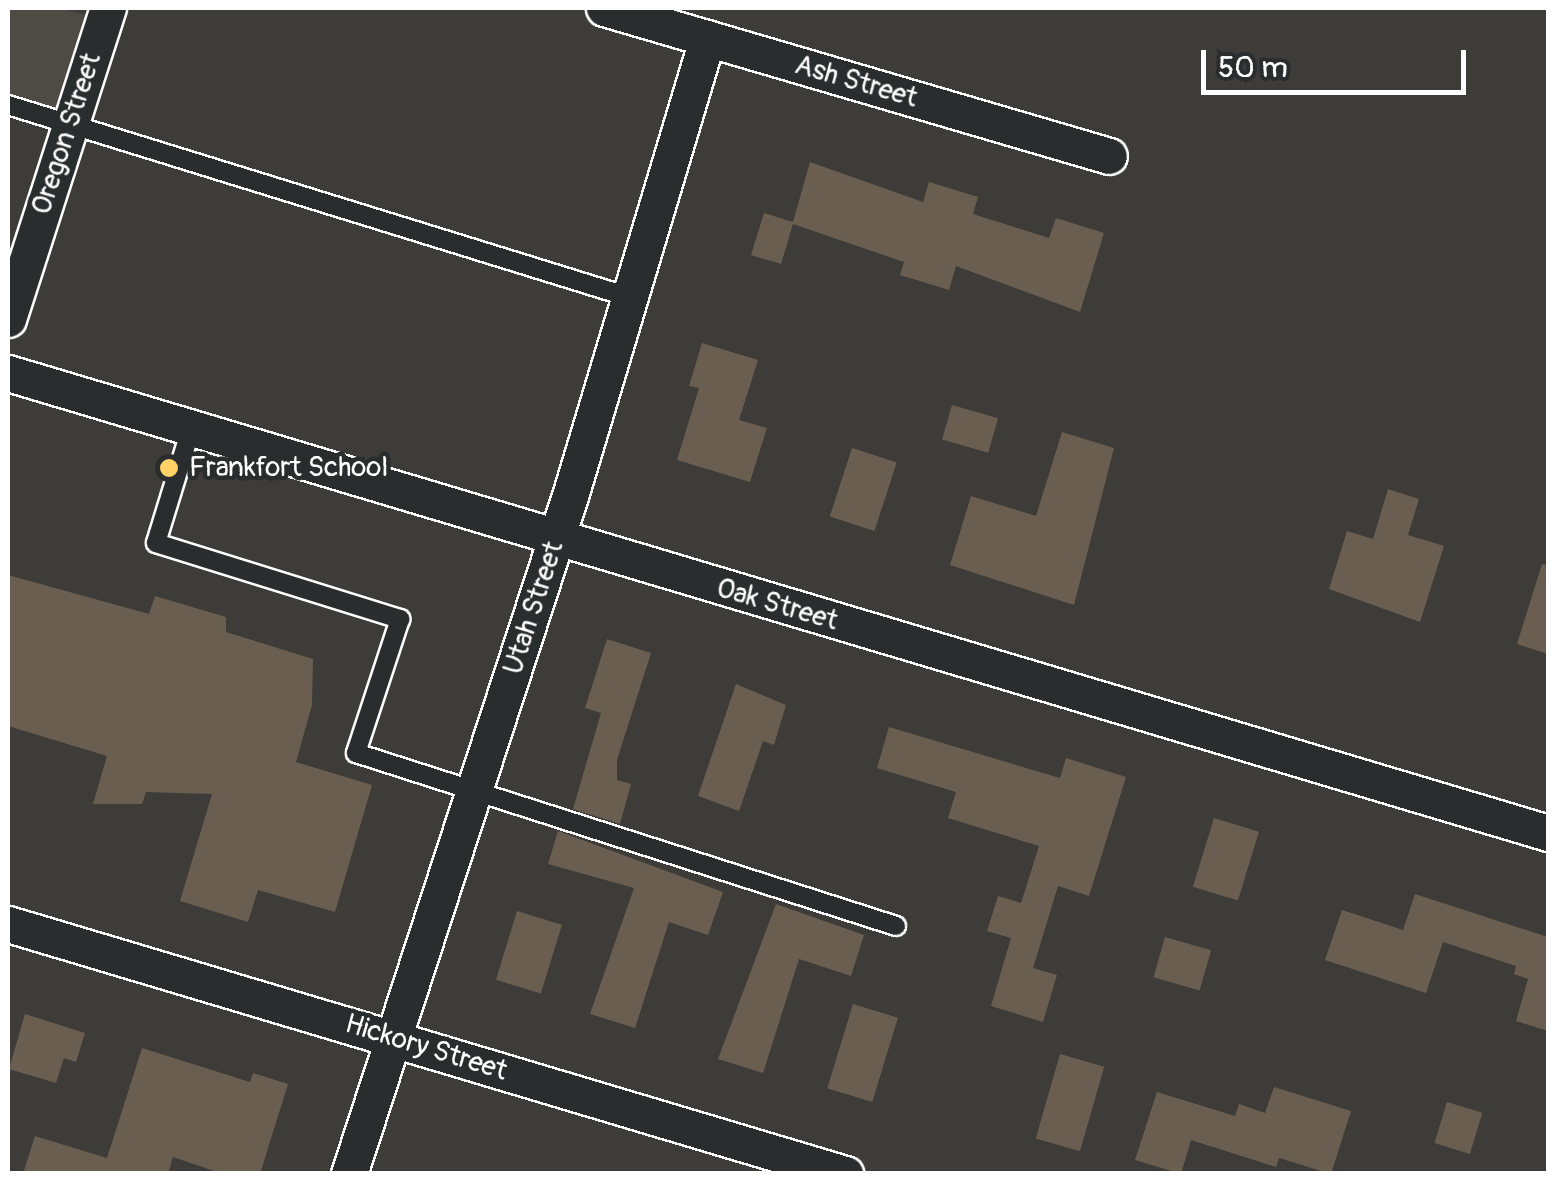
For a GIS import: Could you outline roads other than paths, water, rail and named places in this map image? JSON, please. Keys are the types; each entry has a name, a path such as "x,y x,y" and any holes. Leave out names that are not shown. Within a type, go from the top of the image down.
{"street":[{"name":"Oregon Street","path":"8,318 108,8"},
{"name":"Ash Street","path":"604,8 1109,156"},
{"name":"Utah Street","path":"349,1174 556,540 707,38"},
{"name":"Oak Street","path":"8,373 1548,834"},
{"name":"Hickory Street","path":"8,924 845,1174"}],"lane":[{"path":"8,105 629,297"},
{"path":"191,429 156,543 400,618 356,752 896,926"}],"place":[{"name":"Frankfort School","path":"169,468"}]}
